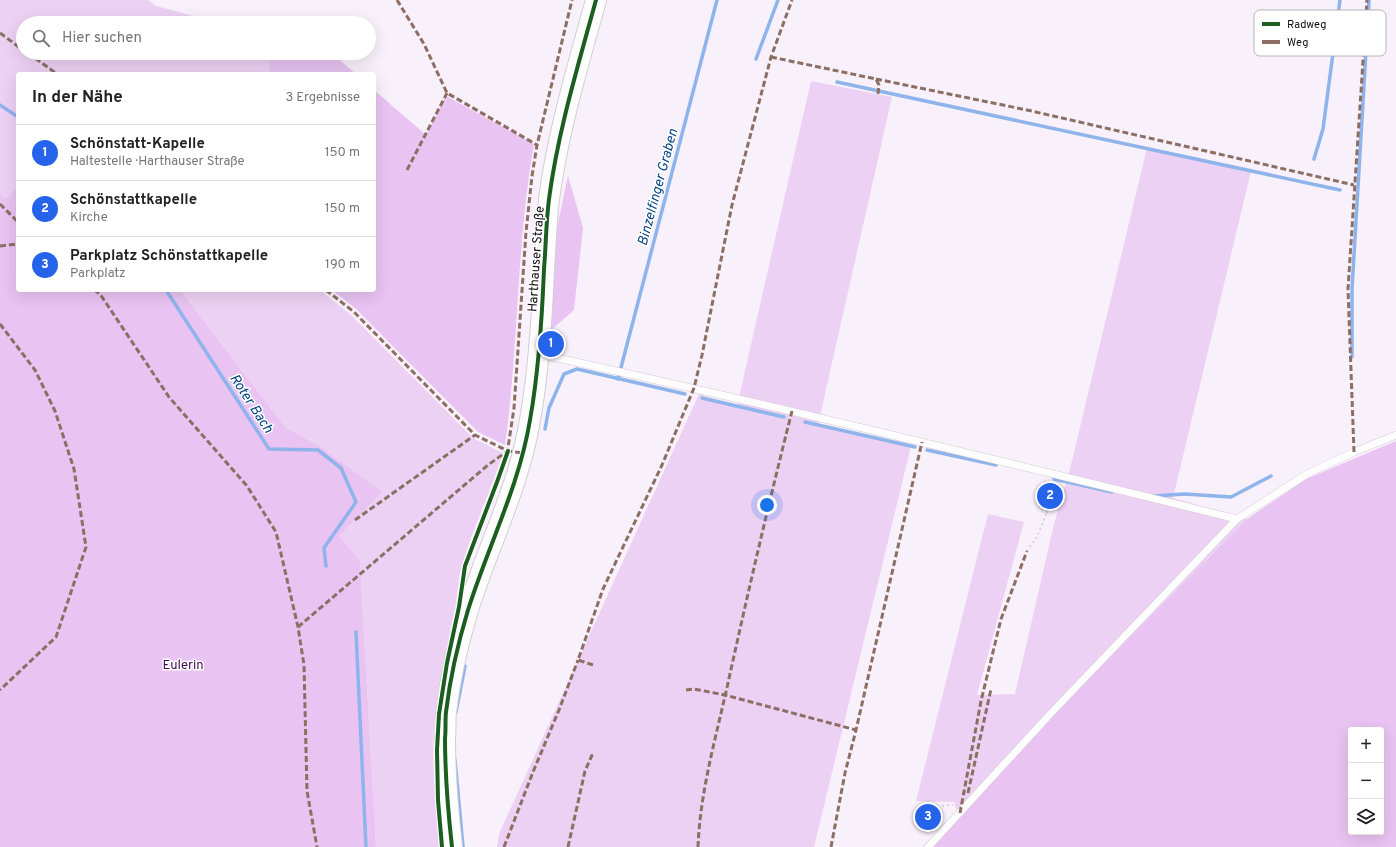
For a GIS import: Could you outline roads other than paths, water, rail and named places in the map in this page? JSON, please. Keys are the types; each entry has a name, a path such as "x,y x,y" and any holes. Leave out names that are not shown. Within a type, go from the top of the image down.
{"street":[{"name":"Harthauser Straße","path":"452,847 447,802 445,752 446,714 454,664 468,611 507,507 523,453 530,422 539,354 549,199 559,141 571,90 596,0"}],"lane":[{"path":"539,354 694,388 1035,469 1237,519"},
{"path":"928,847 1053,711 1237,519 1307,474 1354,452 1396,436"}],"waterway":[{"name":"Binzelfinger Graben","path":"618,379 717,0"},
{"path":"756,59 778,0"},
{"path":"1339,10 1340,0"},
{"path":"1368,10 1369,0"},
{"path":"1314,159 1323,129 1333,56"},
{"path":"1352,357 1352,289 1366,56"},
{"path":"837,82 1340,190"},
{"name":"Roter Bach","path":"0,105 16,116"},
{"name":"Roter Bach","path":"167,292 269,449 318,450 341,468 356,502 324,548 326,566"},
{"path":"545,429 549,408 564,374 577,369 685,394"},
{"path":"702,398 784,417"},
{"path":"805,422 915,447"},
{"path":"927,450 996,465"},
{"path":"1153,496 1185,494 1231,497 1271,476"},
{"path":"1054,479 1112,492"},
{"path":"356,632 366,847"},
{"path":"456,712 465,666"},
{"path":"455,760 463,847"}],"place":[{"name":"Schönstatt-Kapelle","path":"551,344"},
{"name":"Schönstattkapelle","path":"1050,496"},
{"name":"Parkplatz Schönstattkapelle","path":"928,817"}],"park label":[{"name":"Eulerin","path":"183,664"}]}
